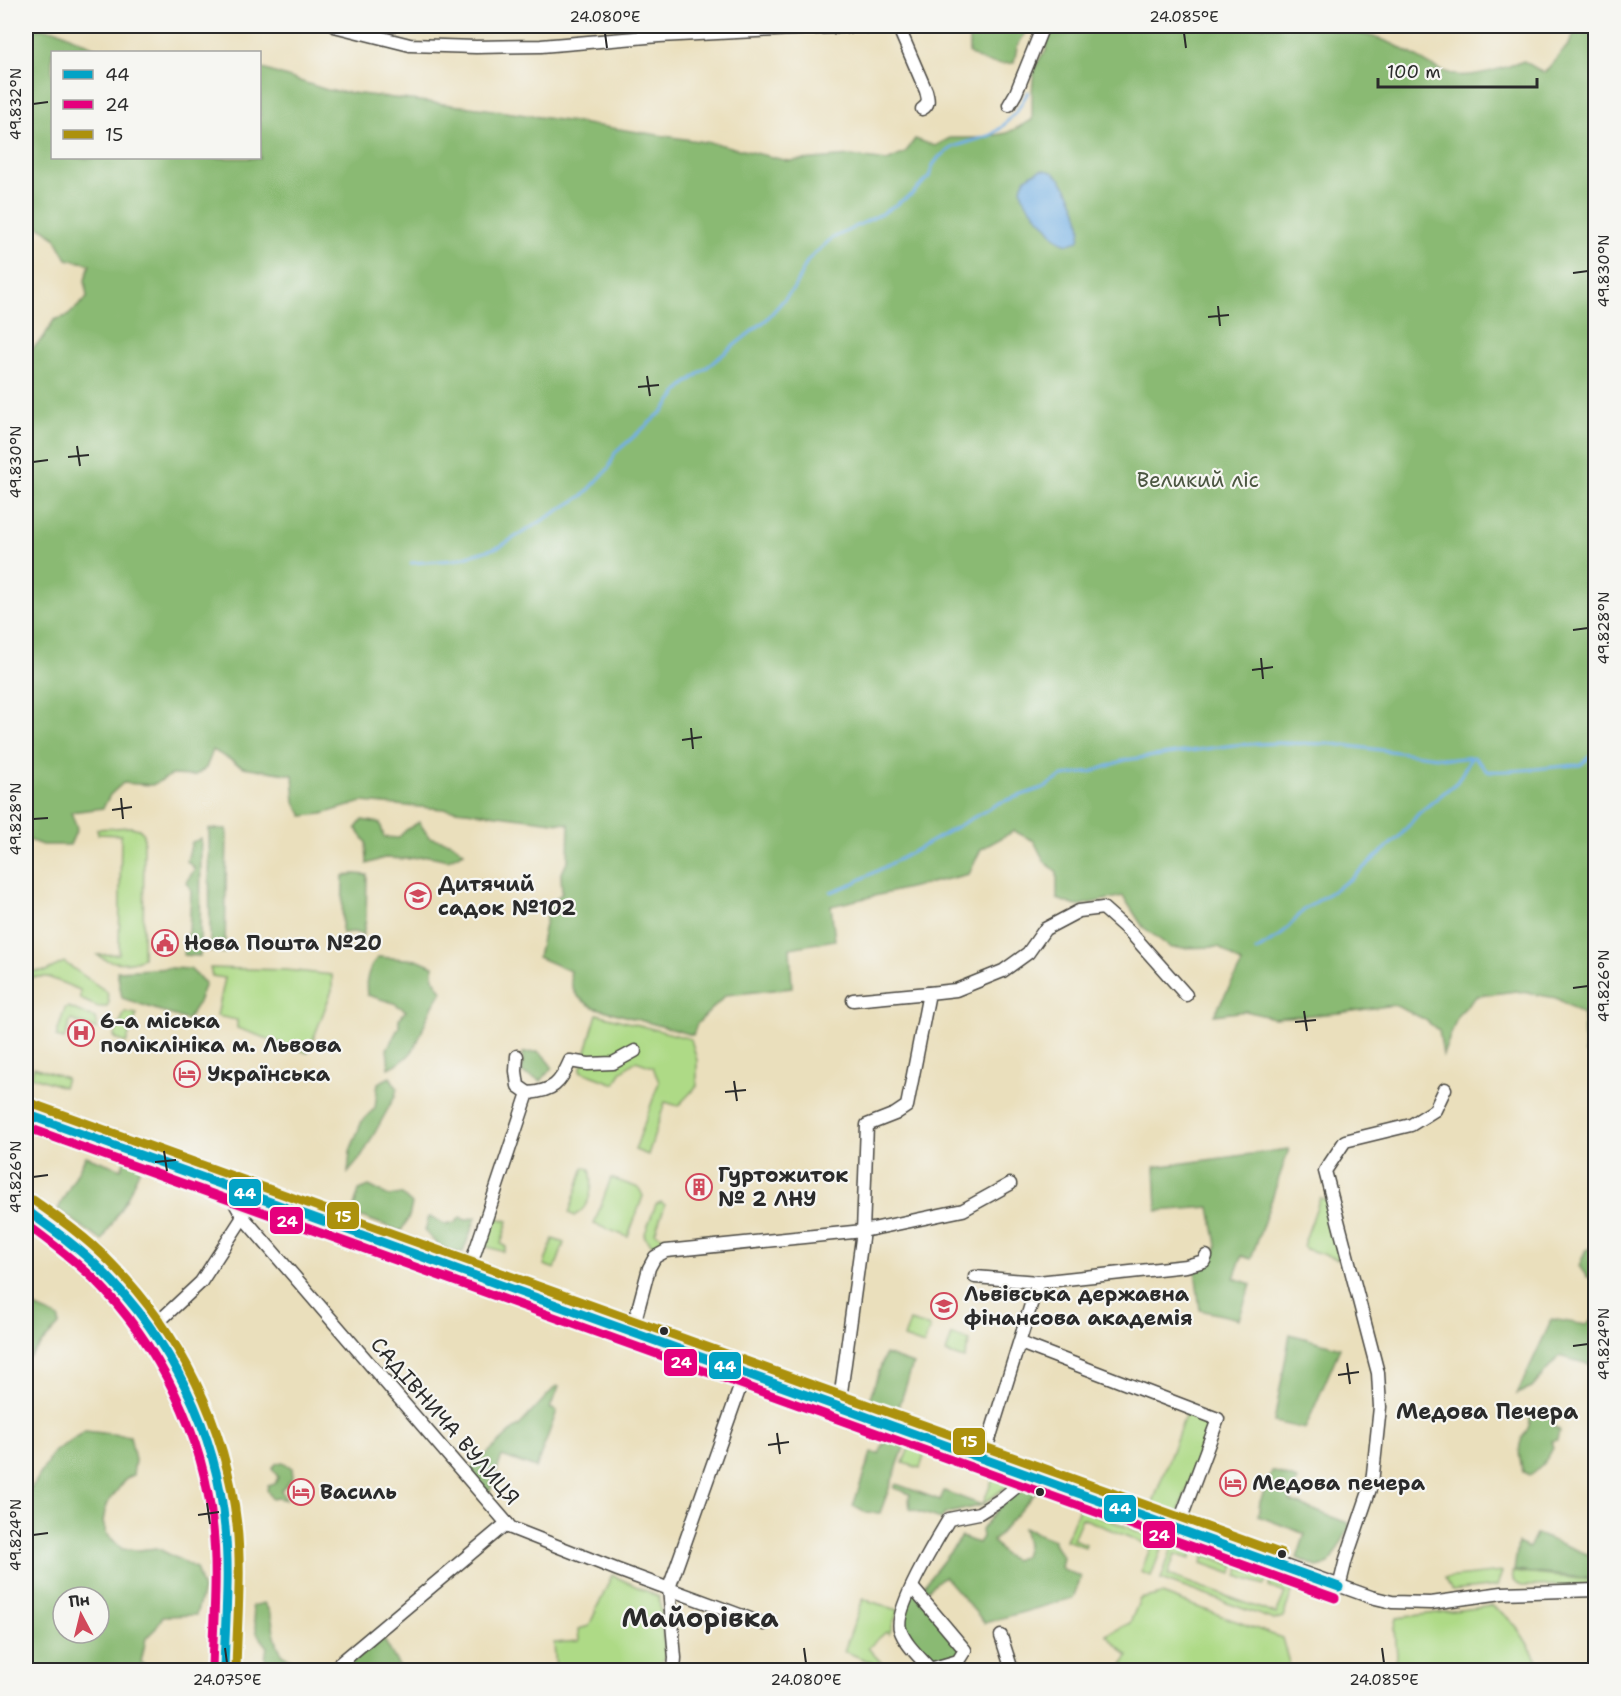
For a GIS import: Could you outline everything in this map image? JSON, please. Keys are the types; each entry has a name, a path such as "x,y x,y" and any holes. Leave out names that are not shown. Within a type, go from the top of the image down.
{"main road":[{"path":"26,1210 87,1255 128,1297 152,1328 178,1371 196,1408 205,1430 217,1477 225,1525 227,1558 224,1671"}],"street":[{"path":"334,26 410,45 476,47 541,46 659,36 854,26 898,26 929,101 922,109"},
{"path":"1009,105 1043,26"},
{"path":"854,1000 956,990 1003,971 1028,953 1045,929 1079,911 1103,908 1131,933 1186,995"},
{"path":"839,1407 863,1231 867,1125 895,1114 907,1106 929,993"},
{"path":"517,1056 516,1071 519,1086 528,1093 542,1092 554,1086 563,1077 570,1061 613,1064 635,1051"},
{"path":"1339,1587 1372,1483 1380,1407 1378,1373 1325,1171 1345,1141 1411,1125 1435,1110 1445,1089"},
{"path":"468,1273 528,1093"},
{"path":"26,1114 1339,1587 1392,1602 1421,1603 1502,1593 1596,1590"},
{"path":"632,1332 650,1268 655,1257 666,1251 863,1231 963,1210 1010,1184"},
{"name":"САДІВНИЧА ВУЛИЦЯ","path":"225,1186 236,1201 243,1217 511,1527 764,1624"},
{"path":"152,1328 201,1281 243,1217"},
{"path":"975,1277 1038,1282 1186,1266 1204,1261 1206,1256"},
{"path":"983,1459 1038,1282"},
{"path":"1020,1343 1218,1419 1177,1529"},
{"path":"674,1671 669,1588 745,1373"},
{"path":"912,1587 965,1650 958,1661 931,1670 903,1636 899,1627 899,1619 912,1587 949,1519 980,1513 1021,1483 1024,1474"},
{"path":"332,1671 507,1523"},
{"path":"1000,1636 1012,1671"}],"green space":[{"path":"972,26 1029,26 1017,47 1014,63 1001,64 985,62 969,53 969,35"},
{"name":"Великий ліс","path":"1052,26 1327,26 1330,29 1380,39 1441,70 1463,76 1524,61 1544,73 1569,44 1578,26 1595,26 1595,1047 1585,1053 1583,1014 1556,998 1516,991 1477,996 1458,1015 1443,1055 1439,1031 1424,1019 1394,1005 1339,1013 1273,1018 1246,1011 1214,1015 1242,964 1219,947 1171,948 1143,927 1123,896 1076,906 1057,899 1057,872 1044,861 1034,841 1014,831 981,849 969,874 831,906 835,940 790,948 792,988 726,995 697,1024 693,1035 593,1007 575,993 571,984 570,971 538,957 549,906 562,893 561,875 568,860 569,824 466,811 362,802 322,814 303,816 295,802 293,775 243,767 213,750 206,768 194,776 172,775 152,785 123,783 110,795 103,808 71,812 77,829 70,845 42,845 26,839 26,363 28,353 44,337 54,320 67,316 87,298 85,280 90,264 67,259 54,236 26,218 26,28 57,30 101,51 51,51 51,159 261,159 261,68 327,90 486,109 718,144 788,161 851,156 887,161 905,153 915,139 935,146 950,138 978,138 1007,133 1032,120 1034,74 1036,65 1046,51 1048,33"},
{"path":"362,820 380,823 384,837 398,838 419,822 429,837 452,843 464,852 448,860 429,856 407,859 384,858 367,864 366,842 356,828"},
{"path":"131,827 139,829 144,834 143,958 132,962 119,962 97,955 119,954 121,835 98,834 97,829"},
{"path":"209,829 227,829 225,953 210,951"},
{"path":"201,839 200,956 184,955 184,941 189,932 191,890 186,882 195,869 187,861 192,842"},
{"path":"367,875 366,919 363,935 354,932 342,933 343,876"},
{"path":"378,957 419,960 433,966 433,978 442,991 411,1053 389,1068 387,1049 399,1027 399,1019 406,1011 394,1003 367,995 368,975"},
{"path":"64,962 107,992 109,1002 107,1007 98,1007 80,999 80,990 48,977 26,977 26,971 46,971"},
{"path":"210,968 286,970 332,975 332,990 308,1053 237,1028 237,1020 217,1016 225,978 212,976"},
{"path":"190,969 205,983 197,1005 187,1020 122,998 117,971"},
{"path":"68,1007 95,1018 96,1029 71,1020 64,1039 56,1037 65,1008"},
{"path":"125,1012 137,1014 126,1043 114,1036"},
{"path":"597,1014 691,1039 697,1060 697,1086 678,1106 665,1102 648,1155 635,1150 659,1082 653,1067 636,1061 621,1072 615,1084 580,1071"},
{"path":"538,1052 552,1067 541,1081 522,1073 523,1053"},
{"path":"34,1067 66,1078 63,1087 31,1076"},
{"path":"390,1077 397,1088 395,1096 362,1156 348,1173 350,1151 362,1121 375,1108 378,1083"},
{"path":"1289,1149 1251,1259 1242,1256 1234,1278 1251,1284 1239,1319 1200,1310 1195,1270 1211,1262 1217,1245 1210,1207 1157,1211 1155,1167"},
{"path":"86,1156 121,1169 126,1158 142,1164 127,1198 102,1241 58,1209"},
{"path":"584,1167 590,1169 592,1182 590,1195 585,1207 575,1216 569,1213"},
{"path":"611,1178 639,1188 643,1196 628,1237 594,1224"},
{"path":"369,1186 389,1196 401,1194 412,1204 409,1217 401,1231 359,1216 353,1210 359,1190"},
{"path":"1320,1198 1328,1200 1342,1254 1338,1259 1303,1246"},
{"path":"661,1202 665,1205 655,1233 667,1239 664,1246 653,1246 644,1236 656,1204"},
{"path":"429,1216 444,1224 455,1223 460,1217 465,1220 476,1217 463,1252 446,1249 428,1235 425,1231"},
{"path":"497,1218 508,1221 501,1244 506,1247 504,1252 482,1245 490,1220"},
{"path":"553,1239 564,1243 555,1269 544,1265"},
{"path":"1596,1248 1595,1281 1586,1276 1579,1266 1586,1249"},
{"path":"26,1293 34,1307 59,1318 59,1325 26,1360"},
{"path":"1595,1316 1595,1366 1559,1356 1532,1388 1517,1394 1552,1319 1586,1325"},
{"path":"910,1321 930,1327 924,1345 904,1338"},
{"path":"1290,1334 1340,1348 1305,1429 1274,1422"},
{"path":"952,1335 970,1341 964,1359 946,1353"},
{"path":"885,1354 913,1364 898,1410 869,1400"},
{"path":"556,1386 559,1387 550,1408 557,1411 536,1468 502,1456 489,1494 468,1471 518,1427"},
{"path":"1186,1413 1212,1422 1178,1514 1152,1505"},
{"path":"1534,1413 1553,1414 1552,1424 1559,1431 1557,1440 1551,1441 1553,1448 1549,1456 1530,1475 1523,1472 1519,1451 1520,1442 1529,1425 1530,1415"},
{"path":"897,1416 955,1437 952,1445 894,1424"},
{"path":"85,1431 130,1436 135,1460 133,1475 125,1480 106,1505 103,1522 106,1533 122,1549 157,1548 196,1568 203,1590 196,1615 163,1616 146,1638 141,1662 151,1670 26,1670 26,1494 53,1452"},
{"path":"887,1437 903,1441 905,1445 880,1513 864,1512 853,1506 871,1453 879,1454"},
{"path":"909,1448 925,1453 920,1468 903,1463"},
{"path":"990,1449 1061,1475 1058,1483 988,1457"},
{"path":"283,1462 292,1468 293,1477 281,1490 286,1500 272,1499 267,1490 268,1486 275,1484 278,1477 272,1468 277,1463"},
{"path":"1272,1471 1297,1480 1290,1501 1348,1523 1350,1527 1329,1564 1317,1567 1297,1558 1305,1534 1258,1516 1260,1502"},
{"path":"1066,1477 1172,1516 1170,1522 1063,1484"},
{"path":"993,1478 1007,1486 983,1504"},
{"path":"896,1484 940,1500 944,1491 982,1505 945,1514 941,1519 910,1509 910,1494 894,1488"},
{"path":"1022,1487 1036,1492 993,1541 1004,1555 1014,1560 1024,1556 1027,1545 1023,1528 1054,1540 1053,1543 1063,1557 1061,1568 1081,1577 1073,1598 985,1623 944,1576 927,1590 924,1585 962,1537 978,1543 982,1537 981,1530 997,1510"},
{"path":"1079,1508 1164,1542 1151,1576 1141,1572 1151,1546 1082,1518 1073,1539 1086,1544 1085,1547 1066,1540"},
{"path":"1536,1534 1595,1557 1595,1579 1514,1571 1518,1543 1529,1548"},
{"path":"1173,1545 1193,1552 1190,1559 1175,1554 1168,1575 1276,1614 1285,1593 1269,1587 1272,1581 1293,1589 1283,1617 1274,1620 1161,1579"},
{"path":"1205,1555 1235,1566 1232,1574 1202,1563"},
{"path":"1240,1568 1267,1578 1264,1585 1237,1576"},
{"path":"1502,1572 1497,1586 1452,1591 1444,1578"},
{"path":"1512,1572 1592,1580 1595,1581 1595,1585 1522,1586 1514,1581"},
{"path":"612,1575 659,1597 665,1657 656,1670 556,1670 554,1643 579,1641 578,1629 589,1626"},
{"path":"913,1591 964,1650 958,1660 932,1666 906,1631 904,1614"},
{"path":"1162,1594 1282,1638 1291,1670 1120,1670 1128,1656 1106,1635 1130,1623 1140,1599"},
{"path":"863,1599 898,1610 889,1635 886,1632 868,1648 888,1670 876,1670 875,1664 844,1651"},
{"path":"264,1603 271,1615 280,1650 302,1670 280,1670 265,1659 267,1646 257,1633 252,1606"},
{"path":"1492,1606 1515,1626 1542,1670 1390,1670 1397,1656 1395,1628 1397,1618"},
{"path":"382,1636 401,1670 343,1670"}],"water":[{"path":"1041,170 1055,174 1071,196 1080,225 1078,241 1068,244 1058,240 1022,195 1023,181"}],"waterway":[{"path":"411,563 454,560 499,547 584,495 609,468 615,453 664,410 682,387 766,320 794,288 808,260 831,239 883,213 912,194 929,177 939,157 953,147 991,135 1002,127 1017,111 1028,92"},
{"path":"831,892 854,883 909,854 999,803 1045,787 1063,776 1091,772 1125,760 1234,745 1333,744 1453,759 1474,757 1487,771 1499,771 1580,765 1596,752"},
{"path":"1256,951 1281,935 1304,910 1352,878 1400,836 1419,813 1457,782 1471,758"}],"transit line":[{"name":"15","path":"30,1103 1282,1554"},
{"name":"44","path":"26,1114 1339,1587"},
{"name":"24","path":"26,1127 1335,1598"},
{"name":"15","path":"33,1200 93,1246 136,1291 159,1320 179,1351 211,1417 223,1452 237,1525 239,1579 236,1670"},
{"name":"44","path":"26,1210 65,1238 126,1296 148,1325 186,1388 212,1457 225,1528 227,1581 224,1670"},
{"name":"24","path":"26,1224 93,1278 117,1304 139,1332 158,1362 189,1426 200,1459 213,1528 215,1581 212,1670"}],"place":[{"name":"Дитячий садок №102","path":"418,896"},
{"name":"Нова Пошта №20","path":"165,943"},
{"name":"6-а міська поліклініка м. Львова","path":"81,1033"},
{"name":"Українська","path":"187,1074"},
{"name":"Гуртожиток № 2 ЛНУ","path":"699,1187"},
{"name":"Львівська державна фінансова академія","path":"944,1306"},
{"name":"Медова печера","path":"1233,1483"},
{"name":"Василь","path":"301,1492"}],"district":[{"name":"Медова Печера","path":"1487,1411"},
{"name":"Майорівка","path":"700,1618"}]}
